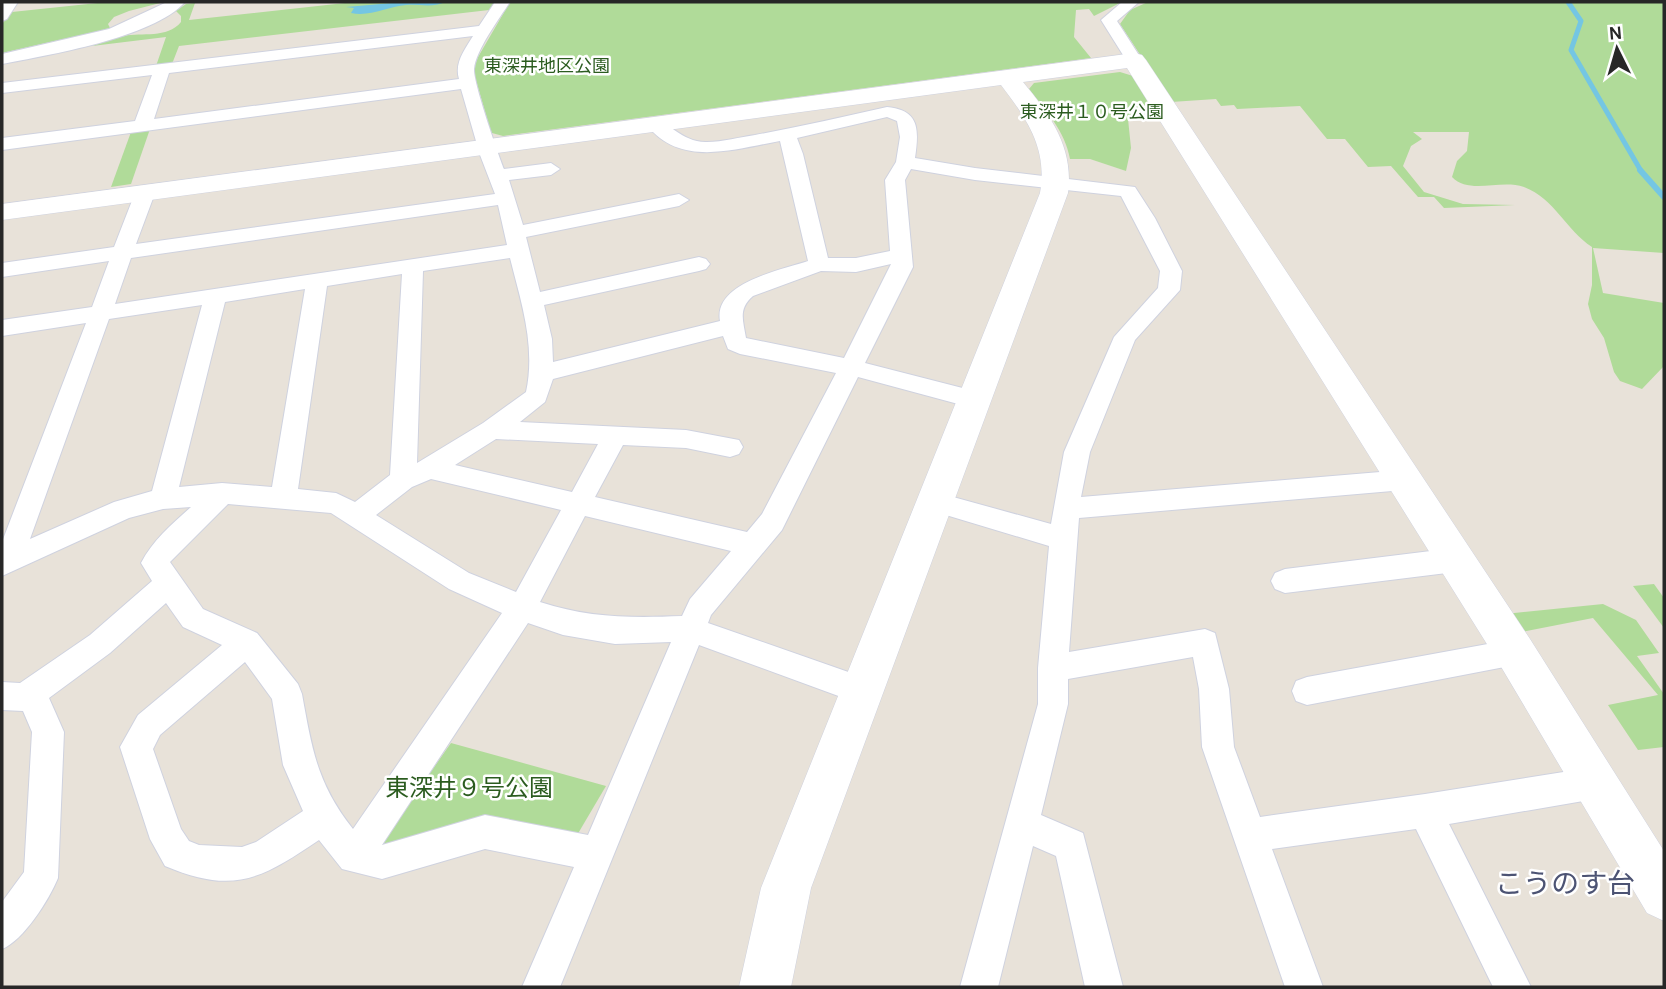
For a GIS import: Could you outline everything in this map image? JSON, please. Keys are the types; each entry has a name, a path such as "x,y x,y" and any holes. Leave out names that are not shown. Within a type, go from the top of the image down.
{"street":[{"path":"2,16 10,2"},
{"path":"2,59 114,33 151,18 177,2"},
{"path":"358,514 403,480 429,469 492,430 537,396 542,373 541,339 506,198 467,83 466,72 469,56 502,2"},
{"path":"1131,2 1109,20 1515,652 1664,896"},
{"path":"2,88 486,30"},
{"path":"2,212 1134,61"},
{"path":"143,125 162,69"},
{"path":"765,987 786,888 1056,183 1052,142 1008,78"},
{"path":"2,144 467,83"},
{"path":"541,987 700,608 772,522 902,267 895,180 905,162 909,137 905,119 897,113 887,112 710,148 691,147 677,142 656,125"},
{"path":"786,134 794,154 819,264"},
{"path":"905,162 975,174 1128,191 1145,218 1171,271 1169,290 1125,337 1077,452 1066,509 1053,668 1053,704 979,987"},
{"path":"497,176 551,169"},
{"path":"5,563 145,192"},
{"path":"2,270 506,198"},
{"path":"2,328 413,265 679,200"},
{"path":"902,254 856,264 819,264 745,291 733,301 730,314 736,343 748,348 849,367 973,399"},
{"path":"531,301 699,264"},
{"path":"403,480 413,265"},
{"path":"284,497 317,280"},
{"path":"163,499 215,296"},
{"path":"542,373 732,326"},
{"path":"492,430 686,439 730,447"},
{"path":"354,857 522,608 615,436"},
{"path":"429,469 755,545"},
{"path":"1066,509 1404,480"},
{"path":"5,563 122,509 163,499 222,493 336,503 358,514 459,581 522,608 563,622 615,631 690,629 863,691"},
{"path":"222,493 163,550 155,563 193,618 247,642 287,694 299,765 323,818 354,857 382,862 485,832 596,854"},
{"path":"935,502 1064,539"},
{"path":"1285,582 1455,561"},
{"path":"2,930 41,878 48,732 17,694 100,644 169,583"},
{"path":"247,642 141,734 136,747 167,839 177,854 199,862 242,864 265,856 323,818"},
{"path":"1053,668 1205,642 1214,689 1218,747 1304,987"},
{"path":"1307,691 1515,652"},
{"path":"1249,835 1425,811 1595,783"},
{"path":"1425,811 1512,987"},
{"path":"1022,824 1071,845 1104,987"}],"green space":[{"path":"107,2 164,2 114,17 108,24 110,28 2,53 2,24 12,12"},
{"path":"354,2 495,2 489,10 179,46 172,64 156,66 166,37 92,46 124,36 169,31 181,22 181,16 176,11 186,4 195,3 189,20"},
{"name":"東深井地区公園","path":"510,2 1122,2 1094,16 1089,9 1076,10 1074,37 1091,58 503,136 492,133 490,129 473,70"},
{"path":"1148,2 1664,2 1664,253 1593,248 1603,293 1664,303 1664,366 1642,389 1620,381 1588,304 1592,285 1592,247 1535,192 1515,185 1467,185 1452,177 1457,161 1467,151 1469,132 1413,132 1422,139 1411,146 1403,166 1424,192 1463,204 1515,205 1444,208 1434,197 1418,197 1391,166 1368,167 1345,139 1327,139 1300,106 1237,109 1234,105 1221,106 1216,99 1171,102 1120,24 1130,10"},
{"name":"東深井１０号公園","path":"1120,72 1133,76 1157,116 1128,119 1131,148 1126,171 1090,159 1070,159 1059,130 1029,89 1034,83"},
{"path":"150,129 131,184 111,187 131,132"},
{"path":"1654,584 1664,598 1664,628 1633,586"},
{"path":"1603,604 1636,620 1659,653 1637,656 1664,694 1664,747 1638,750 1608,705 1658,695 1593,618 1517,633 1505,614"},
{"name":"東深井９号公園","path":"451,743 606,786 573,842 378,846"}],"water":[{"path":"445,2 406,5 365,14 351,13 354,8 346,7"}],"waterway":[{"path":"1568,2 1581,21 1571,50 1641,171"},
{"path":"1640,170 1664,197"}],"district":[{"name":"こうのす台","path":"1565,883"}]}
